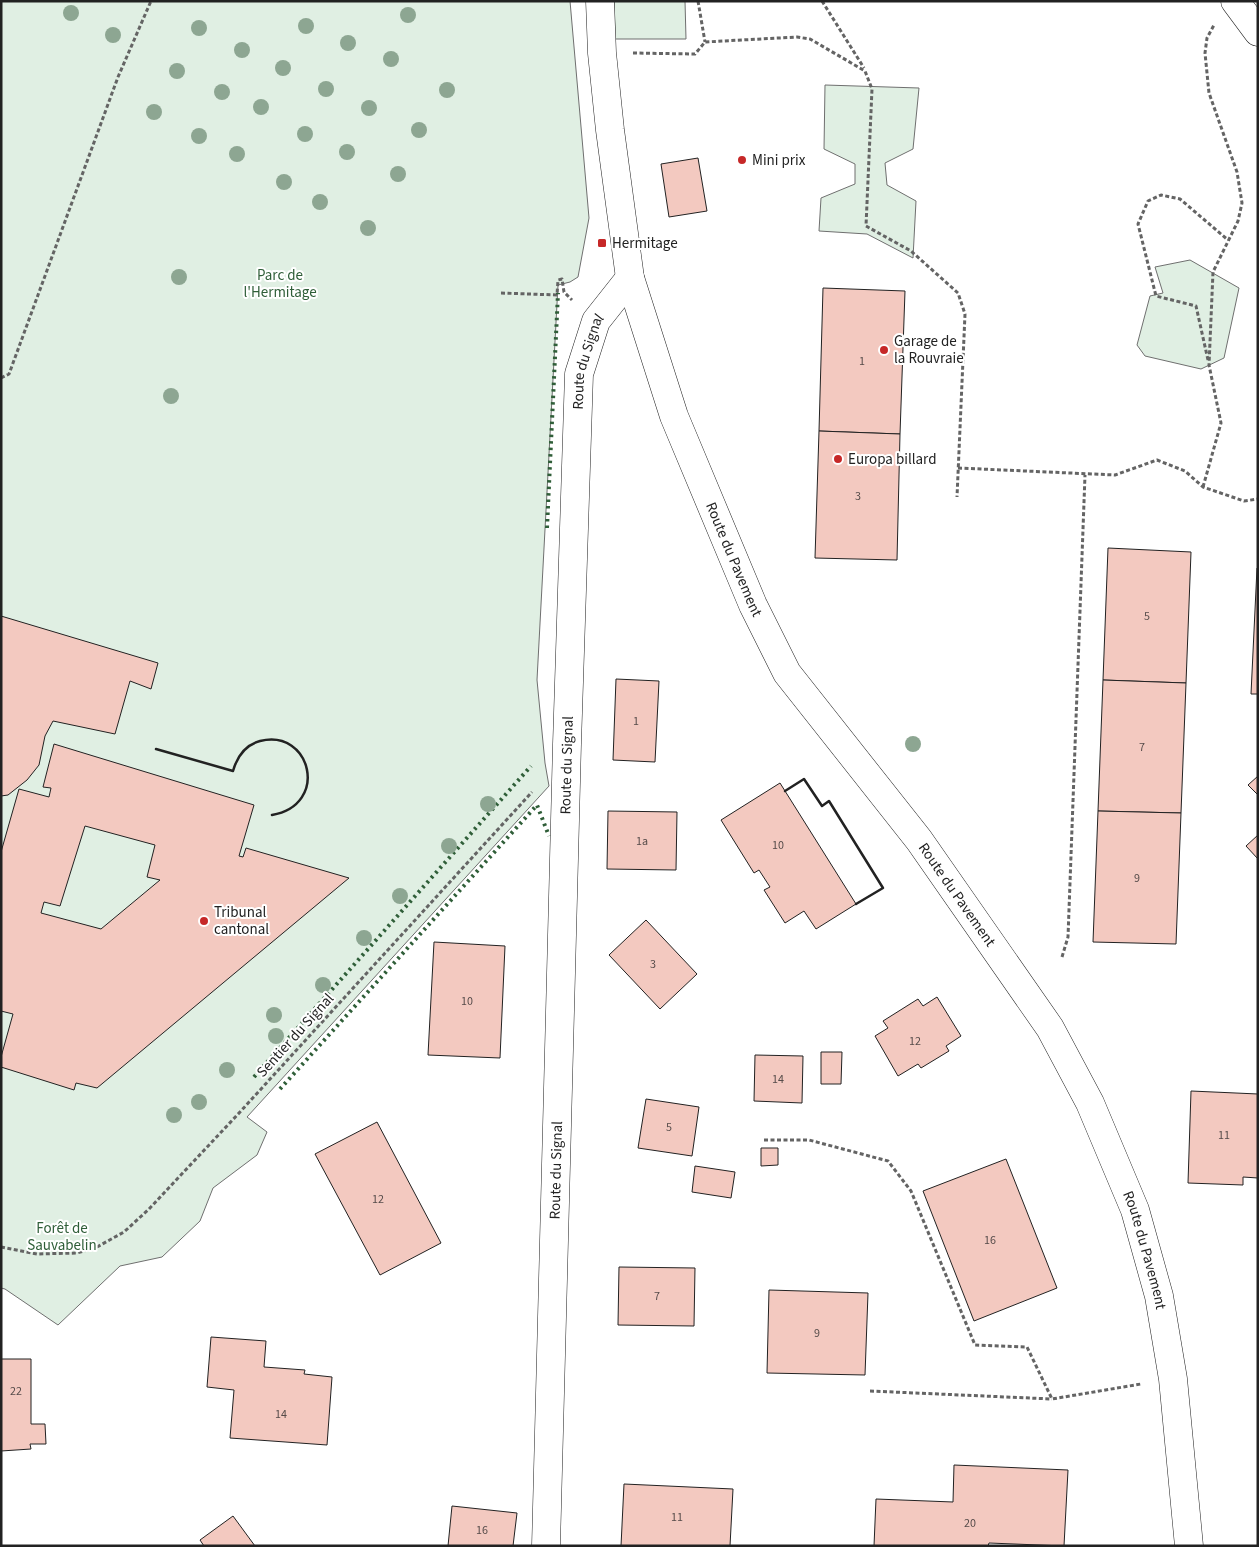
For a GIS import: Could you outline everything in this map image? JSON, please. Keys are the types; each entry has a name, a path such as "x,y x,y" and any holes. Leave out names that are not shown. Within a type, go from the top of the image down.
{"street":[{"path":"600,1 602,53 630,278"},
{"path":"1227,11 1258,32"},
{"name":"Route du Signal","path":"546,1546 567,744 579,374 596,321 630,278"},
{"name":"Route du Pavement","path":"630,278 674,416 753,605 786,674 919,840 1050,1028 1090,1103 1115,1159 1135,1210 1159,1296 1175,1396 1189,1546"}],"path":[{"path":"1,378 10,374 118,77 151,1"},
{"path":"602,53 696,54 705,42 698,1"},
{"path":"822,1 865,71 872,89 866,226 911,251 958,294 965,314 957,497"},
{"path":"1209,365 1213,272 1238,221 1242,203 1241,186 1209,94 1205,72 1207,38 1227,11"},
{"path":"705,42 797,37 810,39 865,71"},
{"path":"1202,487 1221,423 1196,306 1156,296 1138,224 1148,201 1160,195 1180,198 1228,240"},
{"path":"501,292 556,295 558,280 562,280 564,292"},
{"path":"958,468 1115,475 1157,460 1185,471 1202,487 1244,501 1258,499"},
{"path":"1062,957 1068,937 1086,475"},
{"name":"Sentier du Signal","path":"1,1247 37,1254 77,1253 97,1247 124,1232 149,1209 240,1112 533,791"},
{"path":"764,1140 809,1140 888,1161 911,1191 975,1345 1027,1347 1052,1399"},
{"path":"870,1391 1052,1399 1149,1382"}],"green space":[{"name":"Parc de l'Hermitage","path":"1,1 570,1 589,218 578,277 570,282 558,285 537,680 549,786 247,1117 267,1132 257,1155 213,1188 200,1221 162,1257 120,1266 58,1325 1,1288"},
{"path":"614,1 685,1 686,39 615,39"},
{"path":"825,85 919,88 913,149 885,163 887,185 916,201 913,258 867,234 819,231 821,198 855,184 855,164 824,149"},
{"path":"1190,260 1239,288 1224,358 1201,369 1145,356 1137,345 1150,296 1163,293 1155,267"}],"building":[{"path":"698,158 707,211 669,217 661,164"},
{"path":"823,288 905,291 900,434 819,431"},
{"path":"819,431 900,434 897,560 815,558"},
{"path":"1108,548 1191,552 1186,683 1103,680"},
{"path":"1257,568 1258,694 1251,694"},
{"path":"1,616 158,663 151,689 130,681 115,734 53,721 45,736 39,765 27,780 8,795 1,796"},
{"path":"616,679 659,681 655,762 613,760"},
{"path":"1103,680 1186,683 1181,813 1098,811"},
{"name":"Tribunal cantonal","path":"54,744 254,805 239,856 243,857 246,848 349,878 97,1088 76,1083 74,1090 1,1067 1,1057 13,1014 1,1011 1,852 19,789 49,797 51,788 43,787","holes":["85,826 155,845 147,877 160,880 101,929 41,913 44,902 60,906"]},
{"path":"1258,776 1258,795 1248,785"},
{"path":"780,783 856,904 816,929 804,911 785,923 764,890 770,887 759,870 754,873 721,820"},
{"path":"608,811 677,812 676,870 607,869"},
{"path":"1098,811 1181,813 1176,944 1093,942"},
{"path":"1258,835 1258,859 1246,846"},
{"path":"646,920 697,974 660,1009 609,955"},
{"path":"434,942 505,946 500,1058 428,1055"},
{"path":"937,997 961,1036 946,1046 949,1051 921,1068 918,1064 898,1076 875,1036 888,1028 883,1021 918,999 923,1006"},
{"path":"821,1052 842,1052 841,1084 821,1084"},
{"path":"755,1055 803,1056 802,1103 754,1101"},
{"path":"1191,1091 1258,1094 1258,1178 1243,1177 1243,1185 1188,1183"},
{"path":"646,1099 699,1107 692,1156 638,1148"},
{"path":"377,1122 441,1243 380,1275 315,1154"},
{"path":"761,1148 778,1148 778,1165 761,1166"},
{"path":"1006,1159 1057,1288 974,1321 923,1191"},
{"path":"695,1166 735,1172 731,1198 692,1192"},
{"path":"619,1267 695,1268 694,1326 618,1325"},
{"path":"769,1290 868,1293 865,1375 767,1373"},
{"path":"211,1337 266,1341 264,1367 305,1370 304,1374 332,1377 327,1445 230,1438 234,1390 207,1387"},
{"path":"1,1359 31,1359 31,1424 45,1424 46,1444 30,1444 31,1449 1,1451"},
{"path":"954,1465 1068,1470 1064,1546 989,1543 988,1546 874,1546 876,1499 953,1502"},
{"path":"624,1484 733,1489 730,1546 621,1546"},
{"path":"452,1506 517,1513 513,1546 448,1546"},
{"path":"233,1516 255,1546 204,1546 200,1540"}],"hedge":[{"path":"547,528 558,293"},
{"path":"254,1077 531,766"},
{"path":"280,1089 537,805 549,836"}],"wall":[{"path":"156,749 233,771 242,752 250,745 260,741 278,740 292,746 302,756 307,769 307,784 302,797 290,808 272,815"},
{"path":"785,791 804,779 822,806 829,801 883,888 856,904"}],"place":[{"name":"Mini prix","path":"742,160"},
{"name":"Hermitage","path":"602,243"},
{"name":"Garage de la Rouvraie","path":"884,350"},
{"name":"Europa billard","path":"838,459"},
{"name":"Tribunal cantonal","path":"204,921"}],"park label":[{"name":"Forêt de Sauvabelin","path":"62,1236"}]}
